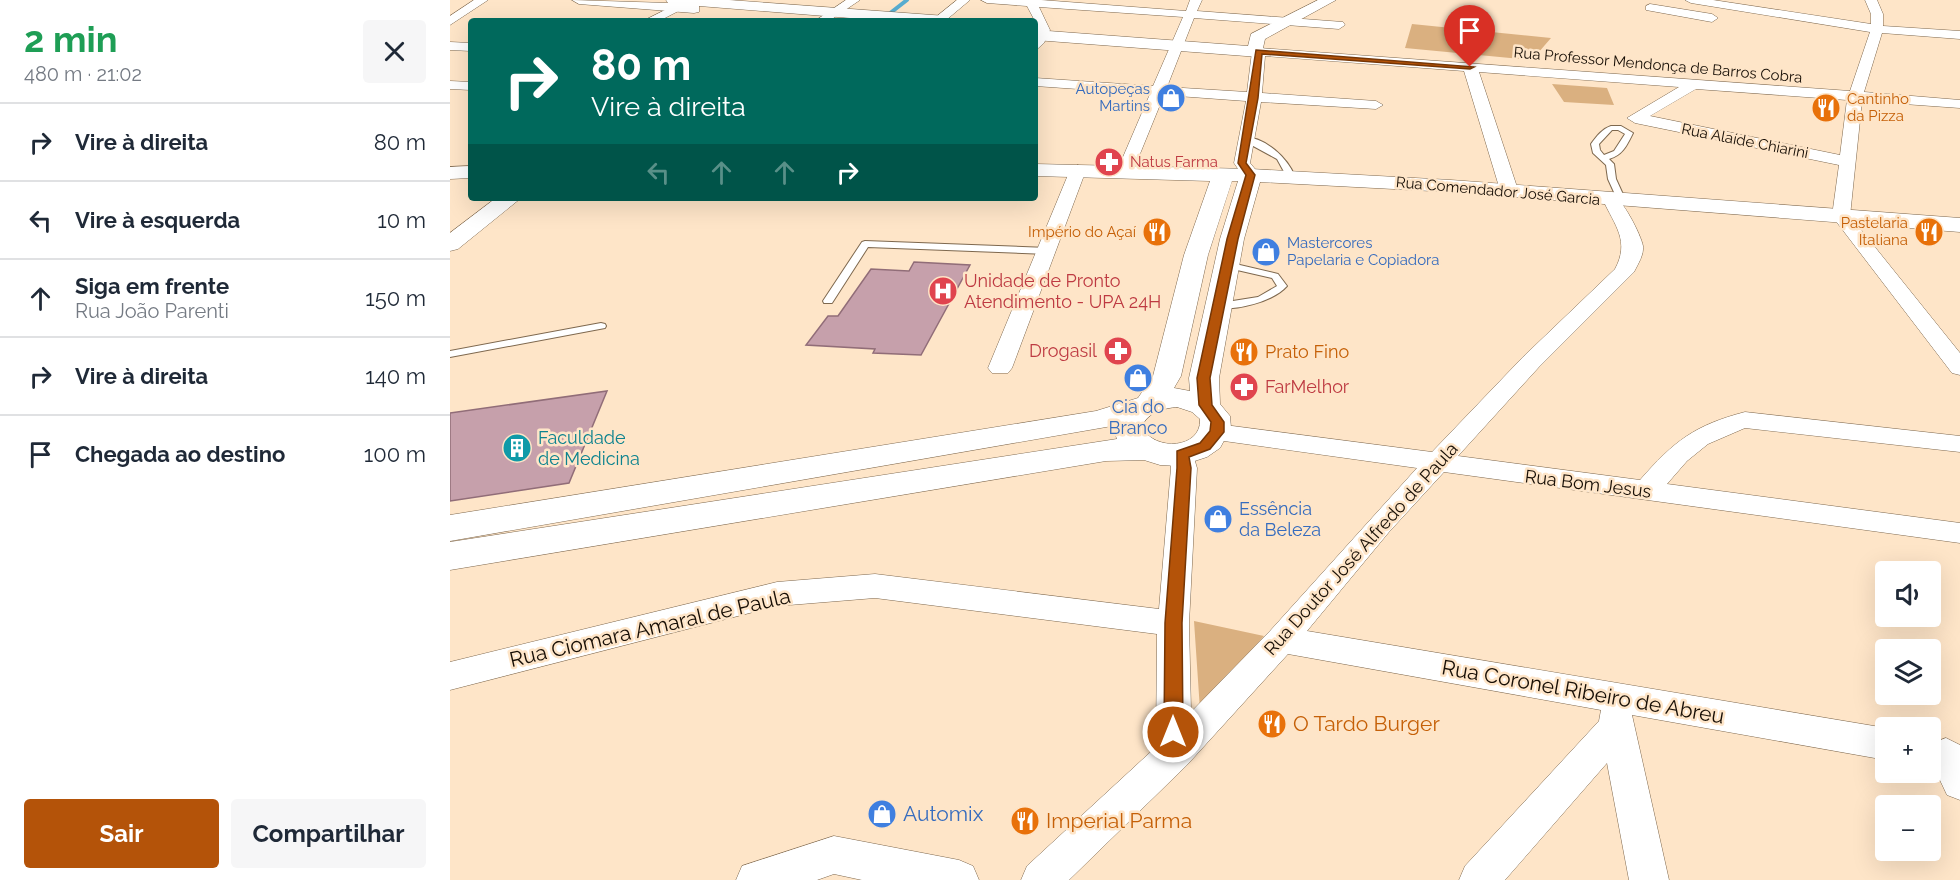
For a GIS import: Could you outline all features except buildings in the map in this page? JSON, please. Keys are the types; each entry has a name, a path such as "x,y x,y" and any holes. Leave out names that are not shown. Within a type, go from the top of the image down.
{"street":[{"path":"453,16 483,0"},
{"path":"579,0 684,2 825,18 854,0"},
{"path":"942,18 964,0"},
{"path":"987,0 1339,25"},
{"path":"1125,171 1196,0"},
{"path":"450,556 1106,450 1146,449 1157,453 1182,454 1205,446 1211,419 1204,378 1227,264 1238,171 1254,98 1257,37 1329,0"},
{"path":"1690,0 1877,29 1960,35"},
{"path":"1871,0 1877,14 1877,29 1856,97 1841,216 1951,346 1960,368"},
{"path":"655,18 684,2"},
{"path":"1033,2 1036,18"},
{"path":"1651,8 1727,20"},
{"path":"1039,34 1257,49"},
{"path":"450,46 468,47"},
{"name":"Rua Professor Mendonça de Barros Cobra","path":"1257,49 1960,104"},
{"path":"1470,67 1509,190"},
{"path":"1038,82 1376,105"},
{"name":"Rua Alaíde Chiarini","path":"1693,84 1670,100 1635,118 1848,162"},
{"path":"450,85 468,86"},
{"path":"450,98 468,97"},
{"name":"Rua Comendador José Garcia","path":"1038,170 1238,171 1291,177 1509,190 1617,201 1960,225"},
{"path":"999,368 1048,251 1078,170"},
{"path":"1146,449 1129,434 1128,424 1167,376 1196,255 1238,171"},
{"path":"450,173 468,172"},
{"path":"451,240 493,201"},
{"path":"451,240 506,201"},
{"name":"Rua Doutor José Alfredo de Paula","path":"1041,880 1174,754 1281,640 1379,525 1532,362 1624,272 1633,255 1633,244 1617,201"},
{"path":"450,528 1099,420 1145,404 1179,397 1211,419"},
{"name":"Rua Bom Jesus","path":"1211,419 1438,464 1960,533"},
{"path":"1646,491 1698,435 1716,427 1745,420 1960,444"},
{"path":"1174,754 1173,623 1184,468 1182,454"},
{"name":"Rua Ciomara Amaral de Paula","path":"450,676 777,594 864,587 1173,623"},
{"name":"Rua Coronel Ribeiro de Abreu","path":"1281,640 1614,711 1875,743"},
{"path":"1479,880 1614,711"},
{"path":"1614,711 1649,880"},
{"path":"756,880 834,855 959,880"}],"lane":[{"path":"1604,158 1619,152 1629,133 1626,130 1613,127 1602,133 1595,144 1596,151 1610,164 1617,201"},
{"path":"1246,139 1278,155 1286,162 1291,177"},
{"path":"828,301 864,244 1048,251"},
{"path":"1218,306 1266,298 1277,293 1282,286 1275,276 1227,264"},
{"path":"450,354 601,326"}],"shaded area":[{"path":"1412,24 1551,38 1532,60 1405,48"},
{"path":"1552,84 1607,88 1614,105 1564,102"},
{"path":"1194,621 1264,636 1200,710"}],"waterway":[{"path":"889,14 907,0"}],"place":[{"name":"Autopeças Martins","path":"1171,98"},
{"name":"Cantinho da Pizza","path":"1826,108"},
{"name":"Natus Farma","path":"1109,162"},
{"name":"Império do Açaí","path":"1157,232"},
{"name":"Pastelaria Italiana","path":"1929,232"},
{"name":"Mastercores Papelaria e Copiadora","path":"1266,252"},
{"name":"Unidade de Pronto Atendimento - UPA 24H","path":"943,291"},
{"name":"Drogasil","path":"1118,351"},
{"name":"Prato Fino","path":"1244,352"},
{"name":"Cia do Branco","path":"1138,378"},
{"name":"FarMelhor","path":"1244,387"},
{"name":"Faculdade de Medicina","path":"517,448"},
{"name":"Essência da Beleza","path":"1218,519"},
{"name":"O Tardo Burger","path":"1272,724"},
{"name":"Automix","path":"882,814"},
{"name":"Imperial Parma","path":"1025,821"}],"route":[{"path":"1173,732 1173,623 1184,468 1182,454 1205,446 1217,432 1218,422 1205,405 1204,378 1233,239 1251,175 1242,163 1254,98 1259,52 1470,67"}]}
